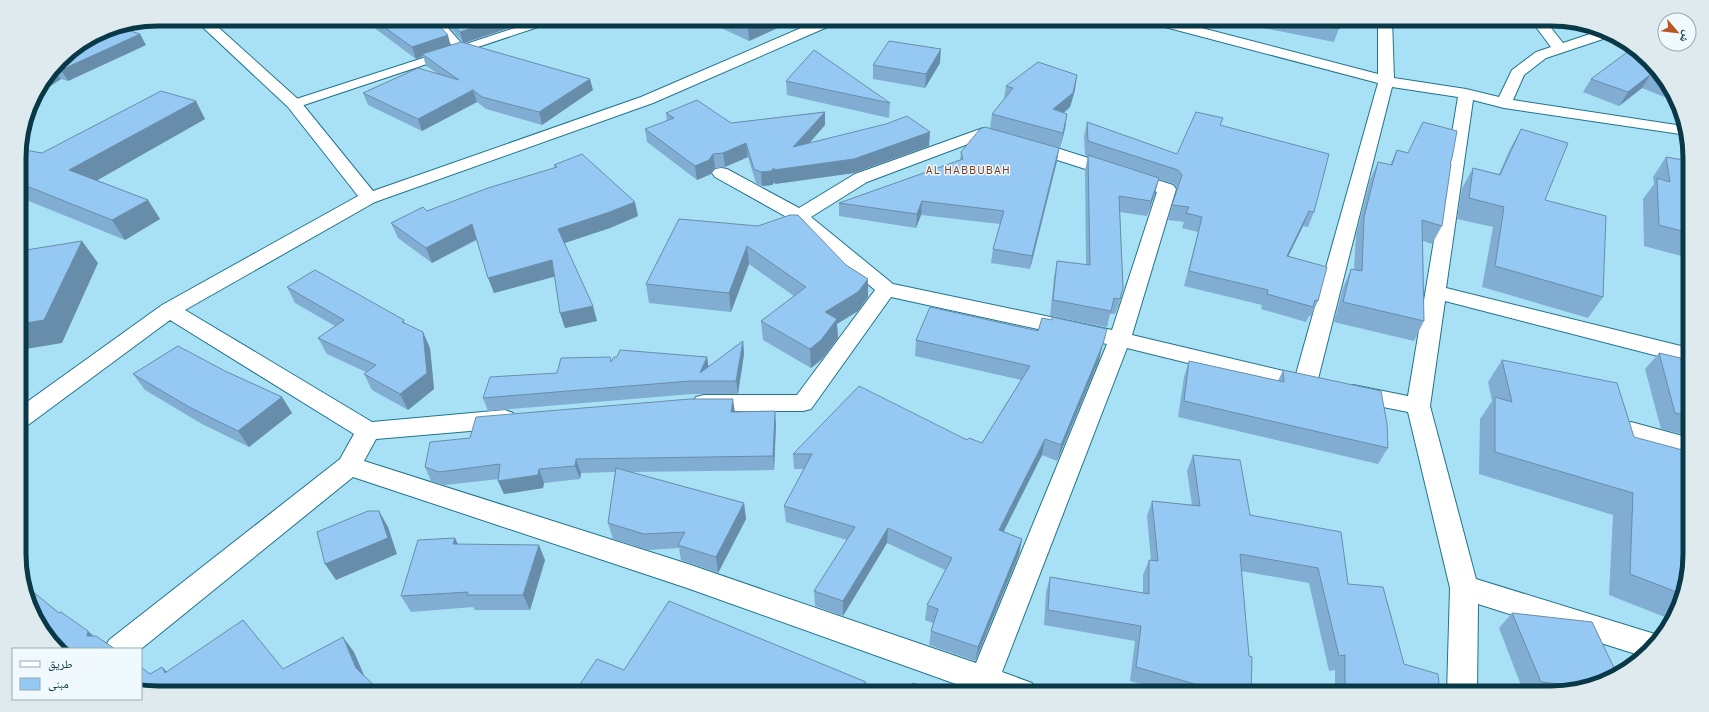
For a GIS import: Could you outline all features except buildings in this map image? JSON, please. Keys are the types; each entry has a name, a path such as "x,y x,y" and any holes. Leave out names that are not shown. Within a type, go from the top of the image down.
{"street":[{"path":"208,26 294,104 369,198"},
{"path":"26,415 169,310 369,198 647,100 817,26"},
{"path":"1178,26 1386,81 1466,94 1504,103 1680,130"},
{"path":"1305,384 1386,81 1385,26"},
{"path":"1543,26 1560,48"},
{"path":"1504,103 1517,73 1541,55 1597,34"},
{"path":"1462,686 1464,588 1418,406 1466,94"},
{"path":"798,216 861,178 983,133 1054,153 1167,189 1120,339 984,680"},
{"path":"721,173 798,216 886,289 1120,339 1305,384 1418,406"},
{"path":"684,404 803,403 886,289"},
{"path":"1436,292 1683,354"},
{"path":"169,310 368,430 526,417"},
{"path":"120,648 349,466 368,430"},
{"path":"1631,431 1683,445"},
{"path":"349,466 688,576 1001,686"},
{"path":"1464,588 1647,644"}],"lane":[{"path":"440,26 460,49"},
{"path":"294,104 531,26"}],"district":[{"name":"AL HABBUBAH","path":"968,171"}]}
